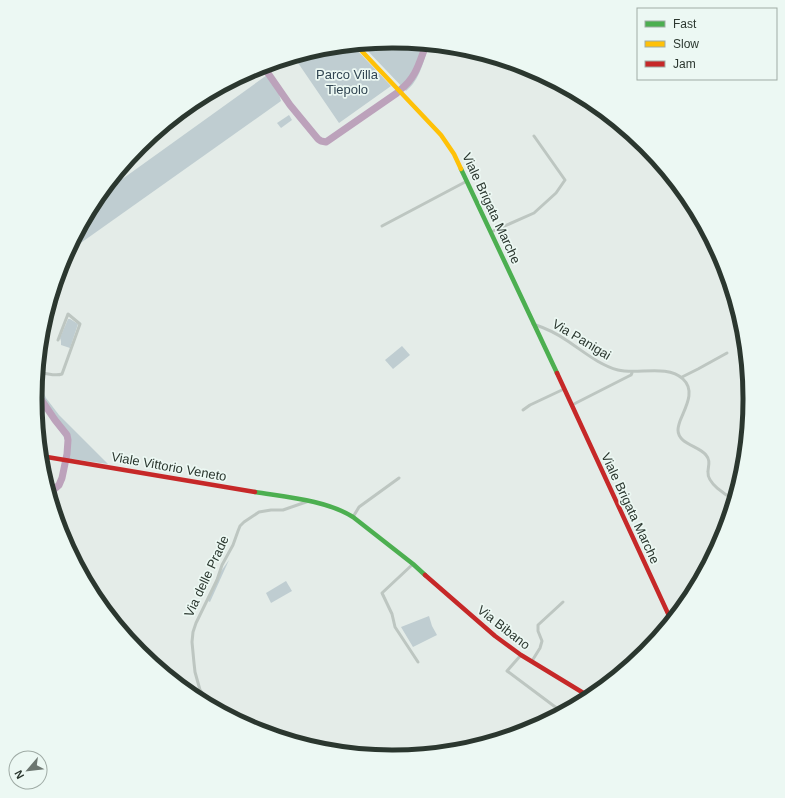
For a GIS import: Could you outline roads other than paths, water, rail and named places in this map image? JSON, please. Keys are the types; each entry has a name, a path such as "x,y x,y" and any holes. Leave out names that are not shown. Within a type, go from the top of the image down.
{"street":[{"name":"Viale Brigata Marche","path":"360,50 447,143 454,154 669,615"},
{"path":"491,232 534,213 556,193 565,180 534,136"},
{"path":"382,226 467,181"},
{"path":"43,372 58,376 62,374 80,324 68,314 58,340"},
{"name":"Via Panigai","path":"534,324 559,336 597,361 612,368 629,372 660,371 672,373 682,378"},
{"path":"727,353 682,378 689,391 688,399 678,428 679,434 686,442 706,455 709,461 707,473 710,480 729,496"},
{"path":"572,405 631,375 632,373"},
{"path":"523,410 530,405 564,389"},
{"name":"Viale Vittorio Veneto","path":"47,457 267,494"},
{"path":"353,517 359,507 400,478"},
{"name":"Via Bibano","path":"267,494 334,507 353,517 413,564 495,636 532,662 583,693"},
{"name":"Via delle Prade","path":"202,693 195,672 192,637 196,623 212,591 222,565 233,545 238,530 244,522 259,512 283,510 309,501"},
{"path":"413,564 382,593 392,614 395,627 418,662"},
{"name":"Via Bibano","path":"532,662 540,648 542,641 538,630 538,625 563,602"},
{"path":"522,655 507,671 557,708"}],"waterway":[{"path":"400,90 410,80 419,64 424,50"},
{"path":"267,72 290,105 318,139 326,142 397,93"},
{"path":"42,401 67,435 68,440 62,478 59,485 54,489"}],"park label":[{"name":"Parco Villa Tiepolo","path":"347,82"}]}
